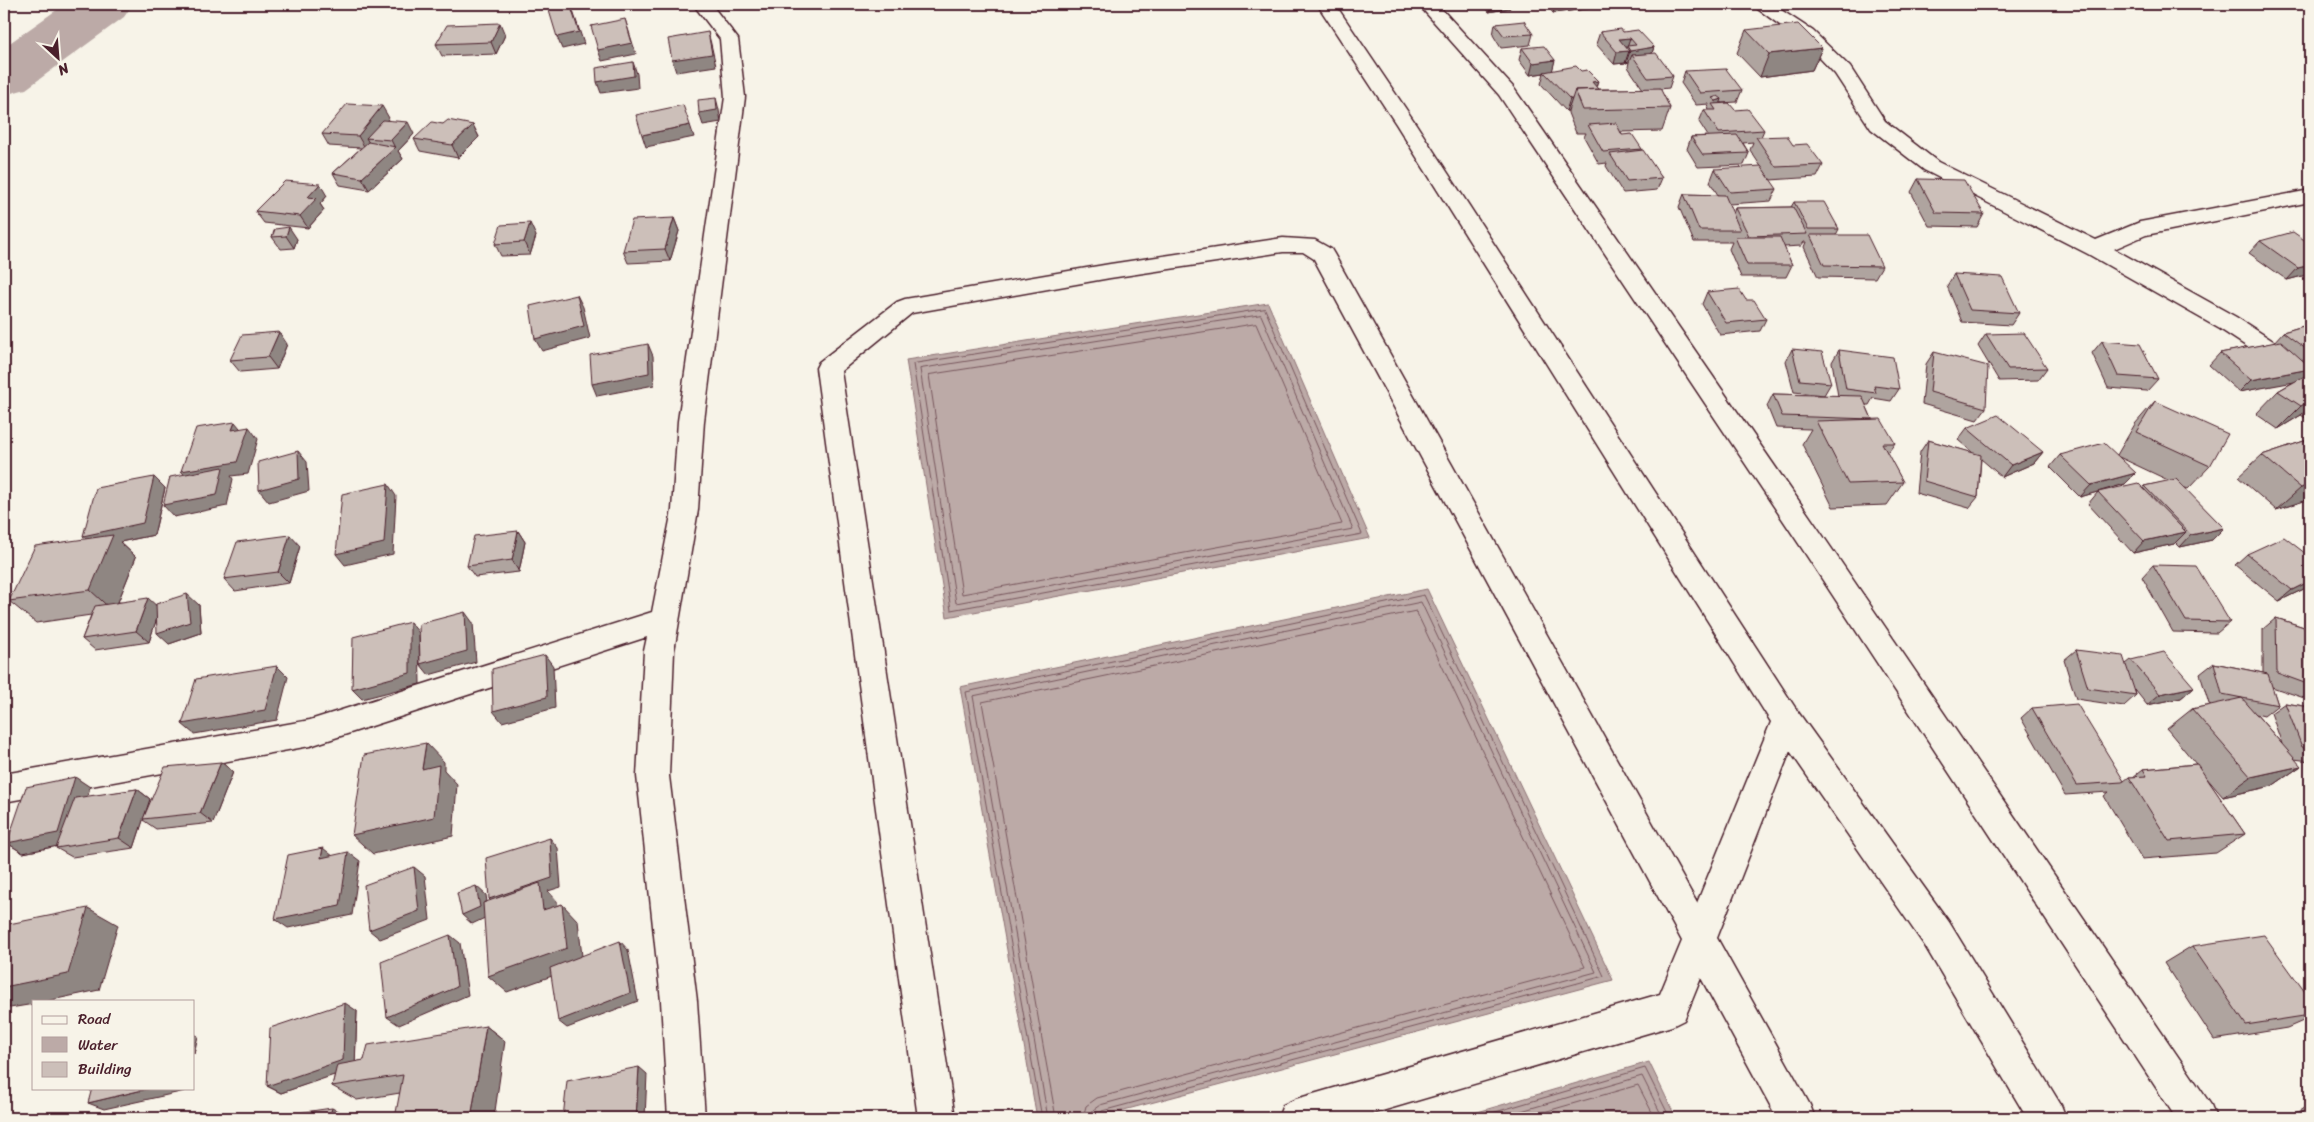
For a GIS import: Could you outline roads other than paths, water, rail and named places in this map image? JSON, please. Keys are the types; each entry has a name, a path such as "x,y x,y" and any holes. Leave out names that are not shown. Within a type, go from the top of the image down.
{"street":[{"path":"686,1118 679,1001 653,776 659,651 685,510 691,421 735,98 729,39 702,4"},
{"path":"1326,4 1411,132 1787,722 1937,934 2048,1118"},
{"path":"1427,4 1506,91 1809,537 2198,1118"},
{"path":"1760,4 1806,35 1825,52 1842,71 1878,125 1931,166 2096,249 2228,323 2310,376"},
{"path":"2096,249 2140,229 2310,196"},
{"path":"936,1118 828,368 905,307 1110,271 1283,246 1307,245 1323,254 1797,1118"},
{"path":"4,788 310,733 665,620"},
{"path":"1296,1118 1672,1008 1787,722"}],"water":[{"path":"1268,303 1370,538 947,617 906,360"},
{"path":"1427,589 1613,980 1094,1118 1037,1118 960,687"},
{"path":"1649,1062 1676,1118 1457,1118"}],"waterway":[{"path":"4,76 103,4"}]}
